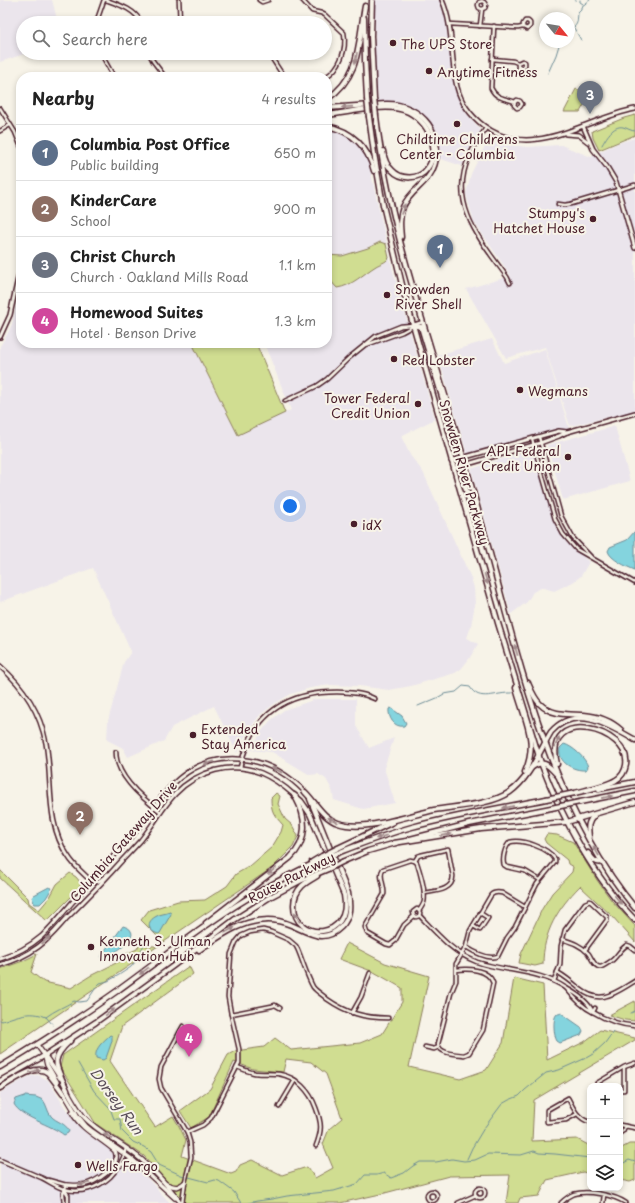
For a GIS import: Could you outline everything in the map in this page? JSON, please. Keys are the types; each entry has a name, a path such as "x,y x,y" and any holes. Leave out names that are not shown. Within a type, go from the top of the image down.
{"main road":[{"name":"Snowden River Parkway","path":"365,0 364,60 367,98 374,153 383,205 400,278 413,325 510,663 521,694 541,763 567,822 606,885 635,920"},
{"name":"Snowden River Parkway","path":"372,0 371,36 374,99 390,204 460,444 520,662 545,742 578,820 602,862 624,895 635,908"},
{"path":"332,95 342,87 353,69 365,6"},
{"path":"332,108 386,104 401,105 419,113 427,121 432,130 436,145 436,157 432,170 426,180 408,198 400,216 400,226 406,261"},
{"path":"332,114 387,107 409,112 424,124 430,136 432,151 428,168 414,177 404,177 396,174 386,162 378,132"},
{"path":"332,127 349,134 366,150 374,169 383,205"},
{"path":"413,325 420,327 450,427 460,444"},
{"path":"520,662 536,699 543,707 558,714 584,715 597,718 612,723 625,734"},
{"path":"510,663 531,740 530,758 520,782"},
{"path":"305,792 327,817 342,824 355,826 370,824 496,799 510,792 520,782 530,768 551,732 559,724 565,721 577,718 596,721 635,740"},
{"path":"560,780 554,750 558,739 567,731 580,728 593,730 612,738 620,745 625,753 625,766 620,777 608,784 575,793"},
{"path":"530,768 541,763 549,766 560,780"},
{"name":"Rouse Parkway","path":"0,1067 116,992 175,947 244,900 323,857 339,850 412,827 467,814 635,782"},
{"name":"Rouse Parkway","path":"0,1081 44,1056 78,1034 174,966 251,908 300,880 368,852 469,824 635,791"},
{"path":"174,966 230,930 245,923 268,920 278,921 316,936 335,933 343,925 348,918 349,912 350,903 348,893 312,803 305,792"},
{"path":"294,795 310,814 342,888 345,901 344,915 333,928 323,932 313,931 303,925 297,918 294,910 294,900 302,886 328,869"},
{"path":"175,947 290,858 297,850 304,834 304,821 302,810 294,795"},
{"path":"394,844 481,830 567,822 635,802"},
{"path":"589,840 588,824 591,818 596,814"},
{"path":"339,850 375,830 412,815"},
{"path":"572,831 593,860 597,863 602,862"},
{"path":"66,1185 82,1185 98,1179 107,1173 117,1157 113,1149 91,1134 79,1122 72,1112 66,1098 56,1060 59,1052 78,1034"},
{"path":"37,1044 44,1056 51,1062 65,1091"},
{"path":"0,1088 32,1070 40,1069 48,1074 65,1091 90,1122 146,1164 166,1184 181,1203"},
{"path":"66,1098 86,1126 125,1153 181,1203"},
{"path":"119,1166 129,1162 138,1164"},
{"path":"166,1184 176,1187 180,1186 185,1181"}],"street":[{"path":"99,16 105,0 131,10 137,16"},
{"path":"179,0 180,16"},
{"path":"259,0 262,2 268,0"},
{"path":"302,0 312,11 326,16"},
{"path":"442,0 446,9 449,24 459,93 469,112 486,128 503,136 525,140 541,140 563,134 615,114 635,109"},
{"path":"480,26 482,9"},
{"path":"332,22 344,33 345,46 340,61 332,73"},
{"path":"449,24 518,28 523,27"},
{"path":"494,26 491,85 493,91 500,98 515,102"},
{"path":"492,59 513,61 518,63"},
{"path":"105,60 111,72"},
{"path":"152,60 161,72"},
{"path":"273,60 281,72"},
{"path":"0,108 16,134"},
{"path":"0,131 10,125"},
{"path":"583,126 589,143"},
{"path":"486,128 474,146 465,168 462,187 464,206 472,226 510,283"},
{"path":"563,134 579,135 589,143 611,173 619,190 635,248"},
{"path":"558,204 571,204 635,185"},
{"path":"0,337 10,315 16,288"},
{"path":"285,401 327,380 350,357 376,336 401,326 424,322"},
{"path":"363,346 402,332 413,325"},
{"path":"454,468 540,443 566,432 635,413"},
{"path":"451,461 559,431 566,432"},
{"path":"539,437 556,501 565,524 574,538 594,560"},
{"path":"532,439 550,504 559,527 568,541 576,549 635,583"},
{"name":"Columbia Gateway Drive","path":"0,666 12,676 36,712 44,732 46,743 52,814 58,837 67,856 91,881"},
{"path":"240,768 248,741 256,727 275,708 289,701 311,694 330,692 358,694 370,696 375,699"},
{"path":"116,752 117,762 129,782 138,793 162,812"},
{"name":"Columbia Gateway Drive","path":"0,959 12,956 36,941 132,836 174,783 195,769 220,760 242,760 262,763 289,778 305,792"},
{"name":"Columbia Gateway Drive","path":"0,965 25,956 40,946 89,897 140,841 175,795 192,780 215,771 240,768 265,775 282,785 294,795"},
{"path":"466,947 486,956 498,956 540,880 555,862 555,858 548,852 536,846 522,842 510,842 503,860 504,865 525,871 540,880"},
{"path":"419,916 414,916 404,925 395,941 390,945 369,935 366,932 366,925 384,894 385,888 381,874 382,870 386,867 408,860 415,860 421,855 448,849 453,881 446,889 424,893"},
{"path":"415,860 418,866 424,893 423,904 419,911 419,916 445,942 461,954 484,964 542,976 554,980 581,997 590,1005 593,1012"},
{"path":"91,881 99,881 116,867"},
{"path":"456,970 466,969 486,974 492,979 493,985 484,1027 468,1053 465,1055 443,1051 440,1049 438,1044 451,993 456,980 456,970 456,964 466,947 469,934 473,926 491,895 496,892 502,893 525,907"},
{"path":"554,980 560,965 561,946 565,930 585,903 590,901 607,917 607,920 585,950"},
{"path":"414,916 414,910 417,909 419,911"},
{"path":"473,926 480,930 488,918 480,913"},
{"path":"187,1132 203,1126 211,1118 237,1067 239,1050 231,1014 228,990 232,951 238,939 250,932 268,931 289,940 296,946 311,983 315,989 334,1004 352,1013 368,1017 388,1018"},
{"path":"562,939 574,943 585,950 599,967 612,961 627,945 635,950"},
{"path":"557,972 568,978 585,993 597,997 610,996 635,982"},
{"path":"352,1013 361,998 370,973"},
{"path":"566,988 587,1009 614,1022 635,1026"},
{"path":"578,1001 581,997"},
{"path":"231,1014 275,1005 280,1008"},
{"path":"593,1012 595,1008"},
{"path":"181,1203 191,1153 190,1142 187,1132 160,1088 159,1078 161,1067 183,1026"},
{"path":"425,1047 434,1049 439,1047"},
{"path":"597,1083 624,1067 635,1063"},
{"path":"237,1067 256,1073 281,1075 294,1080 303,1086 314,1102 320,1119 321,1129 316,1146"},
{"path":"623,1090 624,1067"},
{"path":"279,1107 294,1080"},
{"path":"577,1114 566,1120 548,1122 547,1110 568,1098 577,1114 582,1119 587,1121"},
{"path":"623,1132 625,1126 635,1128"},
{"path":"0,1160 65,1189 76,1191 88,1189 106,1180 119,1166 126,1148"},
{"path":"46,1180 66,1185 63,1193 64,1203"},
{"path":"482,1188 486,1193 484,1197 478,1198 476,1195 475,1192 477,1189 482,1188"},
{"path":"65,1189 68,1195 68,1203"},
{"path":"433,1191 436,1194 437,1197 435,1202 430,1201 427,1198 429,1192 433,1191"},
{"path":"561,1203 569,1197 580,1193 604,1195 626,1203"},
{"path":"458,1203 476,1195"},
{"path":"603,1203 604,1195"}],"shaded area":[{"path":"0,0 52,0 56,16 16,16 16,57 0,62"},
{"path":"375,0 439,0 445,17 456,94 466,113 480,129 480,133 468,151 462,166 438,158 439,145 436,134 428,120 420,112 412,106 402,103 391,101 378,102 375,60"},
{"path":"332,129 338,131 351,139 363,151 369,165 393,271 435,419 401,436 410,455 423,472 471,578 474,588 475,604 467,638 478,644 469,659 461,669 455,673 411,686 389,690 359,686 330,685 310,688 291,694 274,704 260,715 248,731 237,753 214,706 172,727 164,741 128,757 123,748 107,740 108,721 124,662 131,652 93,568 0,602 0,346 12,324 16,306 16,348 194,348 238,435 291,410 266,348 332,348"},
{"path":"635,138 635,411 570,426 545,347 506,358 466,289 511,276 474,222 466,194 471,174 488,140 500,144 527,147 561,145 591,157 618,143"},
{"path":"492,339 504,363 545,349 569,428 469,455 467,454 438,355"},
{"path":"615,426 630,481 563,500 547,445"},
{"path":"530,450 534,454 552,515 565,540 589,562 581,576 573,582 554,591 541,588 533,592 527,602 511,614 471,469"},
{"path":"316,699 356,699 356,726 369,748 394,738 384,768 395,803 363,809 334,800 332,790 326,779 318,774 310,775 272,752 251,750 261,732 270,721 284,710"},
{"path":"38,1075 48,1080 67,1111 86,1133 133,1166 149,1180 170,1203 0,1203 0,1093 24,1079"}],"green space":[{"path":"576,89 589,96 580,112 564,112"},
{"path":"635,115 635,135 599,150 593,138 592,131"},
{"path":"380,242 386,244 389,258 348,285 337,288 332,282 332,255 342,256 368,248"},
{"path":"194,348 258,348 285,413 238,435"},
{"path":"276,793 280,796 278,804 285,819 292,825 298,836 293,847 272,868 0,1054 0,969 23,961 37,954 31,972 44,982 71,988 90,976 120,961 124,955 137,949 141,941 146,946 157,946 160,939 141,920 149,910 178,901 205,900 227,886 236,874 250,866 272,847 281,832 283,825 272,810 271,798"},
{"path":"547,834 557,835 573,842 612,901 635,926 635,942 612,916 580,886 565,903 553,921 546,941 543,964 535,966 519,963 521,954 542,909 552,893 572,872 573,867 568,864 567,860 546,843 544,839"},
{"path":"0,870 28,898 29,903 39,910 50,897 57,884 70,873 81,883 78,890 50,918 46,920 0,878"},
{"path":"347,943 385,963 429,976 409,1067 460,1079 486,1070 503,1043 514,978 543,985 547,1060 584,1042 600,1030 635,1038 635,1040 534,1100 532,1141 577,1139 587,1144 587,1173 583,1172 547,1180 539,1196 520,1198 518,1203 506,1203 510,1175 449,1176 340,1203 186,1203 144,1156 96,1124 60,1067 63,1055 189,966 193,974 122,1026 110,1061 155,1127 173,1116 186,1140 182,1156 231,1174 236,1172 240,1165 252,1160 282,1175 307,1167 315,1178 333,1168 323,1144 329,1129 342,1118 326,1074 311,1062 286,1059 283,1072 253,1069 234,1062 209,1117 191,1128 180,1111 210,1089 228,1055 235,1051 264,1047 275,1038 291,1050 360,1043 382,1034 402,1002 402,988 374,972 339,959"},
{"path":"635,1001 635,1021 625,1020 609,1015"},
{"path":"629,1144 635,1144 635,1180 630,1182 623,1181 623,1147"}],"water":[{"path":"635,531 635,570 615,560 608,551 610,547 627,540"},
{"path":"391,708 402,716 406,723 404,726 397,725 392,721 389,712 389,709"},
{"path":"564,744 571,747 582,756 588,767 586,770 576,769 567,765 563,761 560,748"},
{"path":"49,887 52,888 46,898 40,904 35,904 32,897"},
{"path":"170,912 170,916 159,934 151,929 149,924 152,919 158,915"},
{"path":"123,926 130,930 132,935 130,939 122,947 102,960 101,957 103,953"},
{"path":"561,1013 581,1027 583,1031 581,1035 560,1043 557,1041 554,1032 554,1019 557,1014"},
{"path":"110,1035 112,1036 112,1041 106,1058 103,1060 96,1058 96,1051 102,1042"},
{"path":"25,1096 36,1097 43,1100 51,1116 68,1128 68,1133 64,1135 17,1109 14,1104 16,1099"}],"waterway":[{"path":"580,0 583,4"},
{"path":"575,26 581,7 590,0"},
{"path":"575,30 581,40"},
{"path":"548,73 558,48"},
{"path":"602,145 610,133 616,128 623,127 635,131"},
{"path":"418,706 444,694 456,692 463,686 470,687 478,695 483,696 512,693"},
{"path":"46,1017 74,1001 87,1001 100,983 108,981 131,967 146,941"},
{"path":"631,1013 635,1011"},
{"name":"Dorsey Run","path":"0,1020 2,1021 24,1014 34,1014 46,1017 53,1025"},
{"path":"467,1159 484,1128 502,1104 519,1096 546,1073 559,1070 593,1054 605,1043 613,1032"},
{"name":"Dorsey Run","path":"78,1063 94,1091 110,1108 114,1119 120,1119 122,1131 133,1142 151,1152 159,1165 181,1175 208,1182 215,1180 219,1181 234,1192 241,1203"},
{"path":"248,1203 287,1196 334,1191 357,1184 365,1175 377,1175 384,1173 391,1178 404,1173 420,1162 436,1162 452,1159 464,1161 475,1160 488,1154 521,1155 534,1151 539,1153 587,1158"},
{"path":"623,1163 629,1160 635,1162"}],"place":[{"name":"The UPS Store","path":"393,43"},
{"name":"Anytime Fitness","path":"429,71"},
{"name":"Christ Church","path":"590,114"},
{"name":"Childtime Childrens Center - Columbia","path":"457,124"},
{"name":"Stumpy's Hatchet House","path":"593,219"},
{"name":"Columbia Post Office","path":"440,268"},
{"name":"Snowden River Shell","path":"387,295"},
{"name":"Red Lobster","path":"394,359"},
{"name":"Wegmans","path":"520,390"},
{"name":"Tower Federal Credit Union","path":"418,404"},
{"name":"APL Federal Credit Union","path":"568,457"},
{"name":"idX","path":"354,524"},
{"name":"Extended Stay America","path":"193,735"},
{"name":"KinderCare","path":"80,835"},
{"name":"Kenneth S. Ulman Innovation Hub","path":"91,947"},
{"name":"Homewood Suites","path":"189,1057"},
{"name":"Wells Fargo","path":"78,1165"}]}
